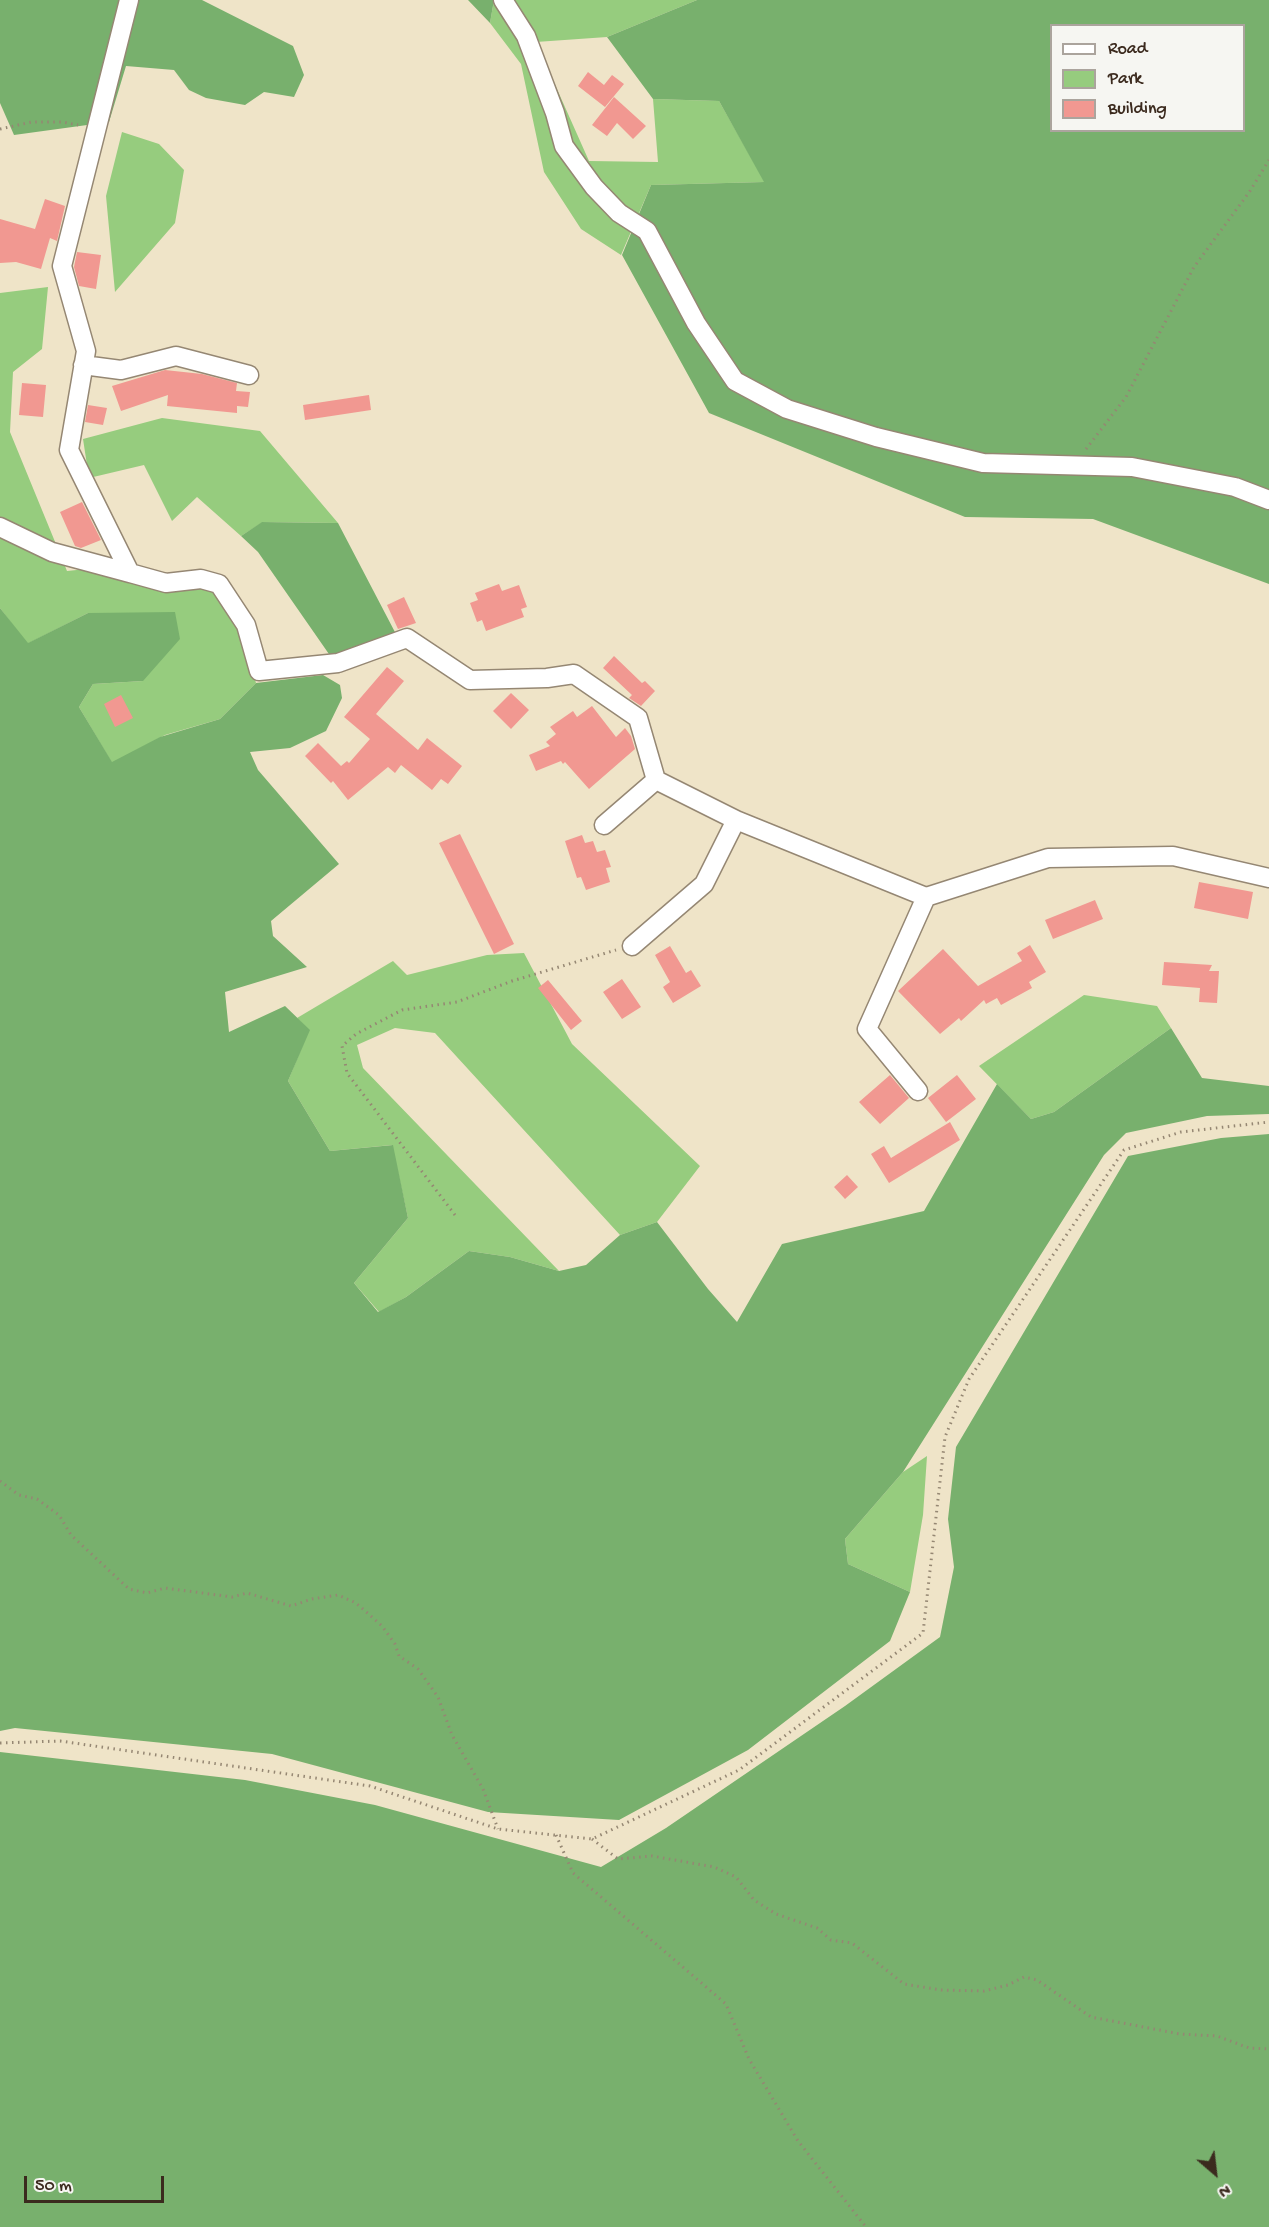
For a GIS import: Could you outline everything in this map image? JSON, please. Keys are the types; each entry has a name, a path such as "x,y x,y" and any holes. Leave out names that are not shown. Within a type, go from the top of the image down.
{"street":[{"path":"129,0 62,266 86,351 69,450 130,573"},
{"path":"503,0 526,36 564,146 594,187 619,213 647,231 696,323 735,381 787,409 887,440 983,463 1132,467 1235,488 1269,500"},
{"path":"83,365 122,370 176,356 249,375"},
{"path":"0,527 52,552 166,583 201,579 219,584 246,625 259,671 338,663 407,638 470,680 574,674 638,718 656,780 736,820 926,897 1048,858 1173,856 1269,878"},
{"path":"604,825 656,780"},
{"path":"632,946 704,884 736,820"},
{"path":"918,1091 867,1029 926,897"}],"path":[{"path":"0,129 32,122 63,122 87,127 96,136"},
{"path":"1073,465 1126,398 1194,267 1250,191 1269,160"},
{"path":"455,1215 347,1073 342,1046 356,1034 402,1010 457,1002 512,981 632,946"},
{"path":"592,1839 740,1770 923,1633 945,1437 969,1379 1124,1150 1181,1132 1269,1122"},
{"path":"0,1481 19,1495 37,1499 59,1515 71,1534 129,1589 147,1593 165,1588 232,1597 247,1593 291,1606 312,1599 338,1595 356,1603 382,1626 395,1644 399,1656 418,1669 438,1697 452,1736 483,1789 498,1829"},
{"path":"0,1743 60,1742 370,1786 498,1829 592,1839 618,1859 652,1856 714,1867 736,1877 754,1900 776,1914 817,1928 831,1940 852,1943 904,1984 941,1990 984,1991 1008,1985 1024,1977 1037,1980 1091,2017 1180,2034 1216,2036 1249,2048 1269,2049"},
{"path":"556,1835 573,1873 726,2004 749,2059 798,2141 866,2227"}],"green space":[{"path":"0,0 202,0 293,46 304,75 294,97 264,92 245,105 206,98 189,90 174,70 126,66 109,122 14,135 0,103"},
{"path":"468,0 494,0 490,23"},
{"path":"494,0 697,0 607,37 536,42 589,161 658,162 653,99 719,101 765,182 651,185 621,255 581,229 544,172 521,64 490,23"},
{"path":"697,0 1269,0 1269,584 1093,519 965,517 709,413 622,255 651,185 764,182 719,101 653,99 607,37"},
{"path":"122,132 159,144 184,170 175,223 115,292 106,196"},
{"path":"48,287 42,349 13,372 10,432 67,571 96,568 200,587 220,594 245,645 256,683 220,719 165,735 112,763 79,707 93,684 143,681 88,613 27,644 0,608 0,293"},
{"path":"162,418 260,431 338,523 263,522 241,536 197,497 172,521 144,465 89,478 83,439"},
{"path":"262,522 338,523 397,636 331,657 258,552 241,536"},
{"path":"0,608 28,643 88,613 175,612 180,639 143,681 93,684 79,707 112,762 160,737 220,719 256,683 323,675 340,685 342,698 326,731 290,748 250,752 258,770 339,864 271,921 273,936 307,967 225,992 229,1032 285,1006 310,1030 288,1081 330,1151 393,1145 408,1218 354,1283 378,1312 406,1297 469,1251 510,1257 559,1271 586,1265 620,1235 657,1222 708,1289 737,1322 782,1244 924,1211 997,1084 1031,1119 1054,1112 1171,1028 1202,1078 1269,1086 1269,1114 1207,1116 1126,1133 1104,1155 903,1472 845,1539 848,1564 910,1592 890,1641 748,1750 619,1820 488,1812 272,1754 15,1728 0,1731"},
{"path":"524,953 572,1044 700,1166 657,1222 620,1235 435,1033 395,1028 357,1045 363,1068 559,1271 510,1257 469,1251 406,1297 379,1312 354,1283 408,1218 392,1145 330,1151 288,1081 309,1030 297,1018 393,961 407,975 487,955"},
{"path":"1084,995 1157,1006 1171,1028 1054,1112 1031,1119 979,1066"},
{"path":"1269,1134 1269,2227 0,2227 0,1752 245,1780 375,1805 601,1867 666,1828 845,1706 940,1637 954,1567 948,1519 956,1447 1128,1156 1221,1138"},
{"path":"927,1456 923,1515 910,1592 848,1564 845,1539 903,1472"}],"building":[{"path":"588,72 604,85 612,75 624,84 605,107 578,86"},
{"path":"614,97 646,126 633,139 617,123 607,136 592,125"},
{"path":"45,199 65,206 57,241 50,238 41,269 16,262 0,263 0,219 35,229"},
{"path":"77,252 101,255 96,289 79,286 74,267"},
{"path":"165,370 202,374 237,383 236,391 250,392 248,407 237,406 237,413 167,406 168,395 121,411 112,386"},
{"path":"22,383 46,385 43,417 19,415"},
{"path":"369,395 371,410 305,420 303,405"},
{"path":"88,405 107,408 103,425 85,422"},
{"path":"82,502 101,540 81,548 75,546 60,512"},
{"path":"499,584 502,591 519,585 527,607 521,609 524,617 486,631 482,620 477,622 470,603 478,600 475,593"},
{"path":"404,597 416,623 398,629 387,605"},
{"path":"614,656 642,683 645,681 655,691 641,706 629,698 632,695 603,668"},
{"path":"387,667 404,681 376,714 418,750 427,738 462,766 448,784 441,779 432,790 401,765 395,773 388,767 348,800 333,781 331,783 305,756 318,743 341,766 347,761 349,763 370,739 344,717"},
{"path":"511,693 529,710 511,729 493,711"},
{"path":"121,695 133,718 115,727 104,704"},
{"path":"592,706 616,737 625,728 631,736 635,749 589,789 565,762 563,764 561,761 536,771 529,755 550,746 546,742 556,734 550,727 573,711 577,717"},
{"path":"460,834 514,944 494,954 439,843"},
{"path":"582,835 585,843 593,841 597,852 605,850 611,867 606,868 610,882 586,890 581,877 577,878 565,841"},
{"path":"1199,882 1253,892 1248,919 1194,908"},
{"path":"1095,900 1103,919 1053,939 1045,920"},
{"path":"1030,945 1046,972 1029,982 1032,988 1001,1005 997,998 986,1004 984,1000 961,1021 959,1018 940,1034 898,991 943,949 978,986 1022,961 1017,953"},
{"path":"670,946 686,973 691,970 701,986 673,1003 663,987 670,982 655,955"},
{"path":"1164,962 1212,965 1209,971 1219,971 1217,1003 1199,1002 1200,988 1162,985"},
{"path":"622,979 641,1007 622,1019 603,992"},
{"path":"548,980 582,1021 571,1030 538,988"},
{"path":"890,1075 909,1098 880,1124 859,1102"},
{"path":"957,1075 976,1099 946,1122 928,1098"},
{"path":"950,1122 960,1140 889,1183 871,1154 884,1146 891,1158"},
{"path":"847,1175 858,1187 845,1199 834,1187"}]}
